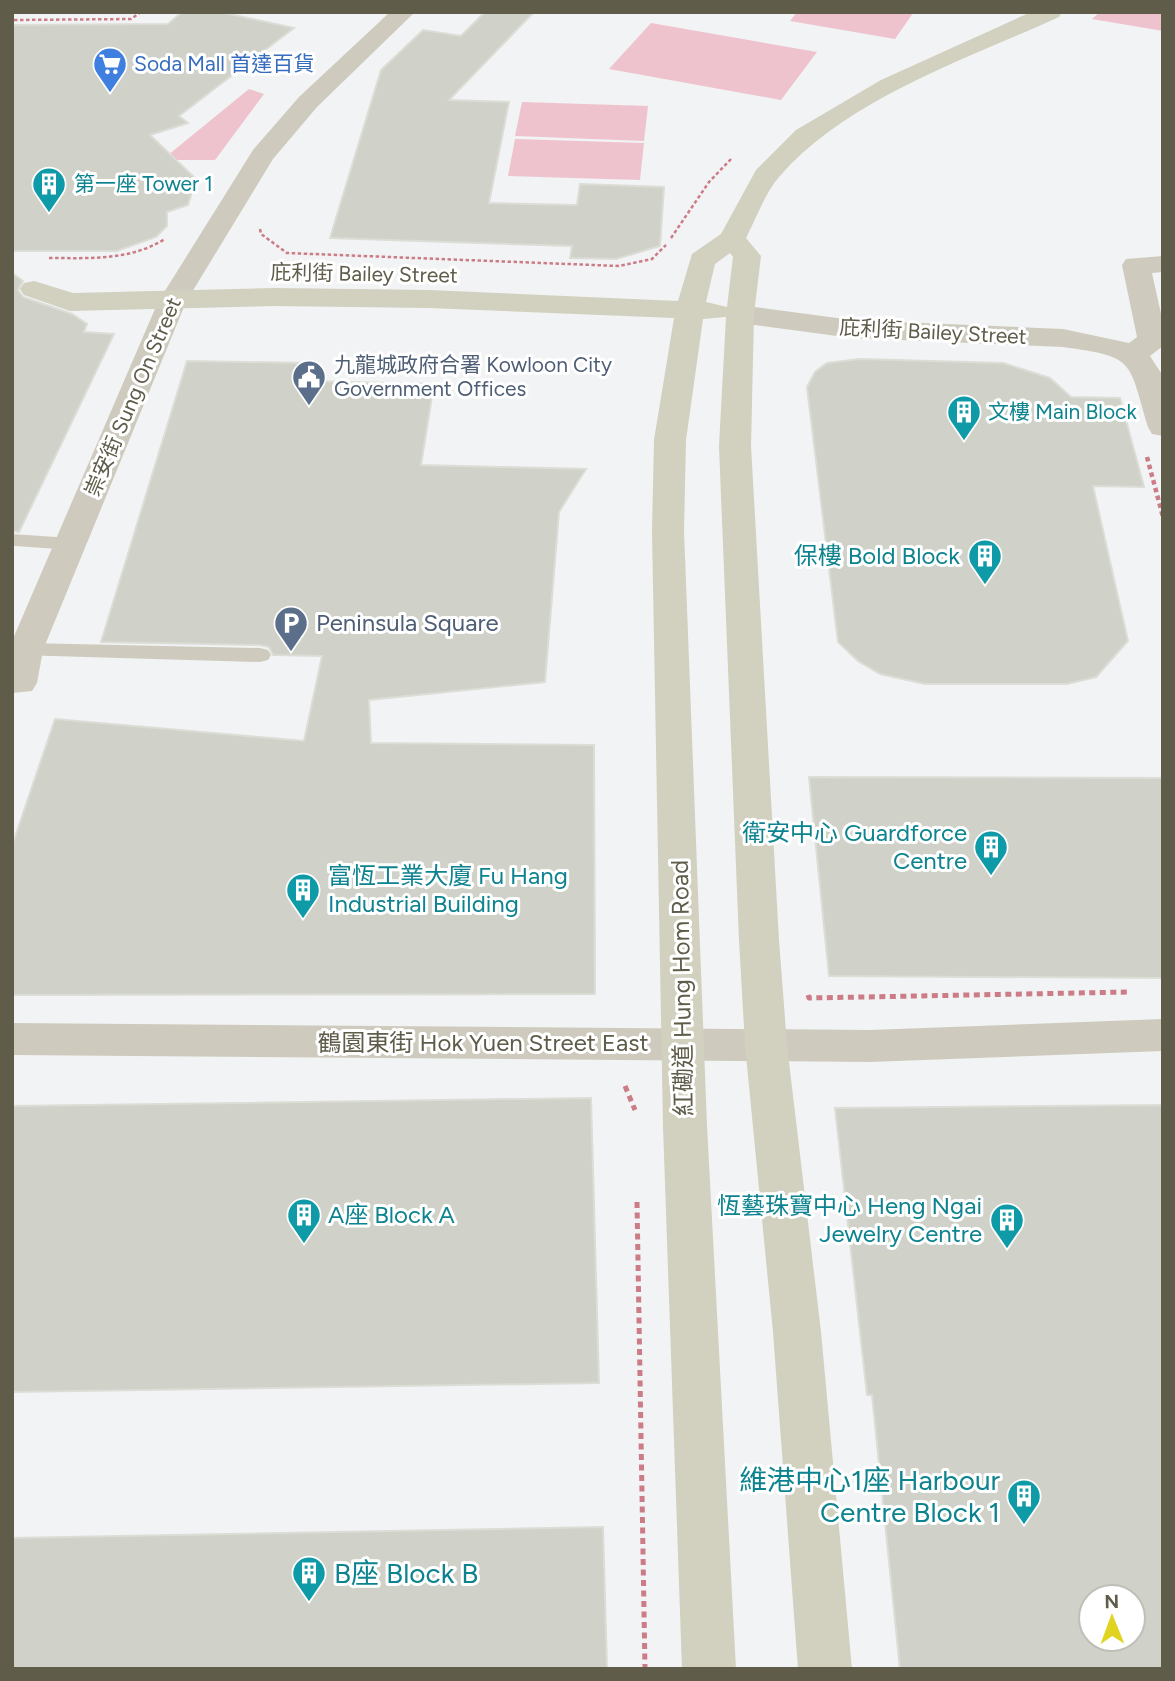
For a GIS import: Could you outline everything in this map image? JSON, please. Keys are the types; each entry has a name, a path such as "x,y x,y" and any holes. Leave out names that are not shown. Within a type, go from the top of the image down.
{"main road":[{"path":"825,1669 797,1332 766,1045 735,446 740,314 747,256 732,239 765,176 806,135 890,85 1051,12"},
{"name":"紅磡道 Hung Hom Road","path":"709,1669 682,1044 668,531 670,440 690,308 702,260 732,239"},
{"name":"庇利街 Bailey Street","path":"23,289 81,278 281,271 619,282 690,308"},
{"name":"庇利街 Bailey Street","path":"23,289 70,302 172,302 274,297 429,299 616,308 690,308 740,314"}],"street":[{"name":"崇安街 Sung On Street","path":"19,683 26,650 172,302 262,155 307,102 404,12"},
{"path":"1163,264 1136,265 1152,340 1134,354 1146,370 1163,427"},
{"name":"庇利街 Bailey Street","path":"740,314 852,329 1063,338 1098,342 1134,354"},
{"name":"鶴園東街 Hok Yuen Street East","path":"12,1039 870,1046 1163,1035"}],"lane":[{"path":"15,540 71,544"},
{"path":"26,650 260,655"}],"path":[{"path":"14,20 131,19 141,12"},
{"path":"38,258 120,257 144,252 164,240"},
{"path":"274,244 287,253 619,266"},
{"path":"1147,456 1163,517"},
{"path":"808,986 809,998 1135,992"},
{"path":"620,1080 628,1088 636,1118"},
{"path":"637,1196 645,1669"}],"shaded area":[{"path":"797,12 913,13 895,39 790,21"},
{"path":"1100,12 1163,12 1163,31 1092,19"},
{"path":"651,23 817,52 781,100 609,69"},
{"path":"249,89 264,94 215,160 162,160"},
{"path":"522,102 648,106 644,141 515,136"},
{"path":"515,139 644,143 640,180 508,176"}],"building":[{"path":"182,12 220,12 294,28 179,116 188,123 150,135 196,179 188,205 167,212 167,226 156,237 117,251 12,251 12,25 168,24"},
{"path":"485,12 534,12 449,100 509,102 489,203 577,205 580,184 664,187 660,246 616,259 570,258 572,246 330,238 381,70 423,30 461,36"},
{"path":"12,273 23,281 18,290 23,297 72,314 87,324 84,332 114,334 19,532 12,531"},
{"path":"860,359 1003,363 1050,378 1071,397 1120,398 1144,487 1093,486 1128,641 1096,677 1067,684 925,684 880,674 858,661 838,642 807,387 815,372 827,363"},
{"path":"187,361 307,363 303,381 434,384 421,465 586,469 559,512 545,682 369,700 371,743 594,745 595,994 12,995 12,846 55,719 304,741 322,656 273,655 269,647 260,645 101,642"},
{"name":"衛安中心 Guardforce Centre","path":"809,777 1163,778 1163,978 829,976"},
{"name":"A座 Block A","path":"591,1098 599,1383 12,1392 12,1106"},
{"path":"1163,1105 1163,1669 900,1669 872,1395 867,1395 835,1108"},
{"name":"B座 Block B","path":"603,1527 607,1669 12,1669 12,1538"}],"place":[{"name":"Soda Mall 首達百貨","path":"110,94"},
{"name":"第一座 Tower 1","path":"49,214"},
{"name":"九龍城政府合署 Kowloon City Government Offices","path":"309,407"},
{"name":"文樓 Main Block","path":"964,442"},
{"name":"保樓 Bold Block","path":"985,586"},
{"name":"Peninsula Square","path":"291,653"},
{"name":"衛安中心 Guardforce Centre","path":"991,877"},
{"name":"富恆工業大廈 Fu Hang Industrial Building","path":"303,920"},
{"name":"A座 Block A","path":"304,1245"},
{"name":"恆藝珠寶中心 Heng Ngai Jewelry Centre","path":"1007,1250"},
{"name":"維港中心1座 Harbour Centre Block 1","path":"1024,1526"},
{"name":"B座 Block B","path":"309,1603"}]}
